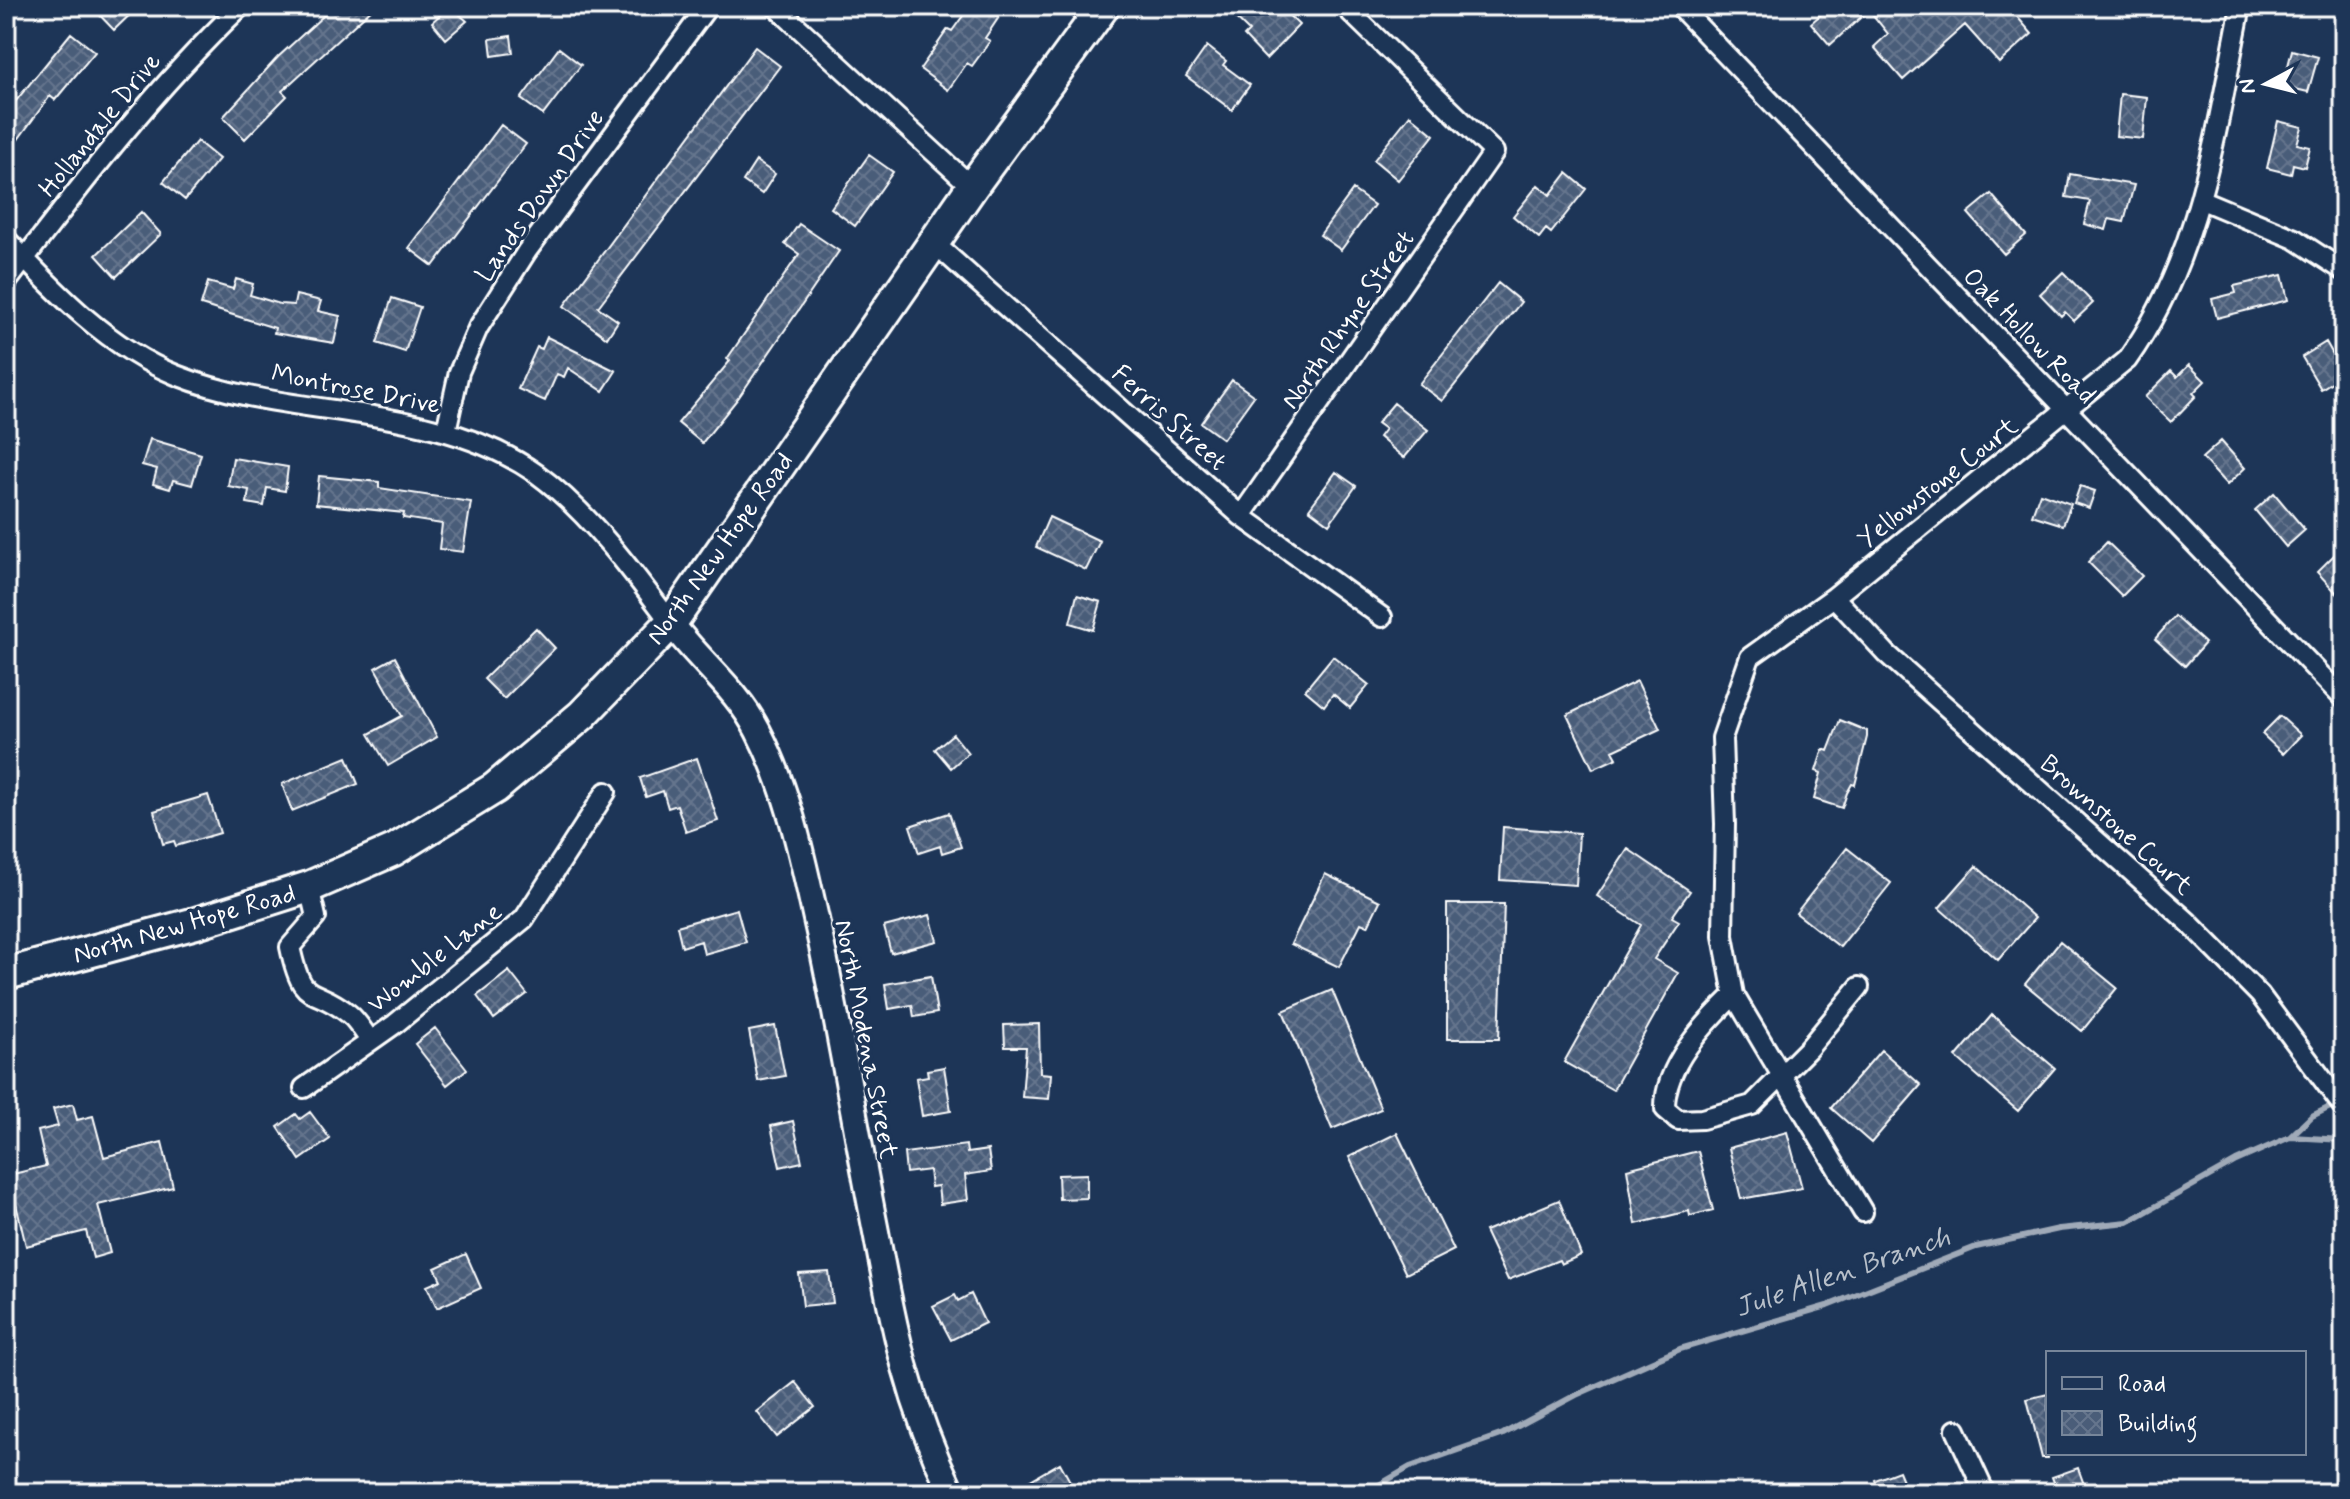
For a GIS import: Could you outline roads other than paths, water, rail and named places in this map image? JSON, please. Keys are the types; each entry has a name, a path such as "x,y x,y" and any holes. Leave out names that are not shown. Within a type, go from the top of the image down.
{"main road":[{"name":"North New Hope Road","path":"6,974 196,923 309,887 394,850 495,788 582,715 671,623 972,187 1104,6"}],"street":[{"name":"Hollandale Drive","path":"6,283 136,116 184,60 241,6"},
{"name":"Lands Down Drive","path":"446,431 459,372 478,328 527,251 708,6"},
{"path":"775,6 972,187"},
{"name":"North Rhyne Street","path":"1241,516 1494,152 1344,6"},
{"name":"Oak Hollow Road","path":"1679,6 2344,699"},
{"name":"Yellowstone Court","path":"1863,1212 1734,995 1723,936 1725,824 1722,738 1750,657 1834,597 2127,360 2146,333 2175,277 2202,200 2241,6"},
{"path":"2202,200 2295,239 2344,271"},
{"name":"Montrose Drive","path":"6,239 95,326 136,355 176,375 219,388 446,431 500,453 538,475 630,567 671,623"},
{"name":"Ferris Street","path":"934,243 1241,516 1382,617"},
{"name":"Brownstone Court","path":"1834,597 1887,654 2197,931 2260,995 2344,1108"},
{"name":"North Modena Street","path":"671,623 691,651 728,687 757,729 788,805 830,987 910,1393 927,1442 952,1493"},
{"name":"Womble Lane","path":"304,1088 369,1039 395,1024 497,945 524,919 606,792"},
{"name":"Womble Lane","path":"309,887 316,917 290,947 295,971 307,993 349,1014 369,1039"},
{"path":"1734,995 1708,1020 1665,1088 1665,1109 1678,1120 1702,1119 1752,1105 1808,1049 1859,987"},
{"path":"1956,1430 1985,1493"}],"waterway":[{"path":"2290,1137 2312,1116 2336,1104"},
{"name":"Jule Allen Branch","path":"1365,1493 1410,1467 1503,1434 1576,1395 1680,1349 1827,1306 1976,1247 2059,1229 2128,1222 2236,1161 2290,1137 2344,1140"}]}
